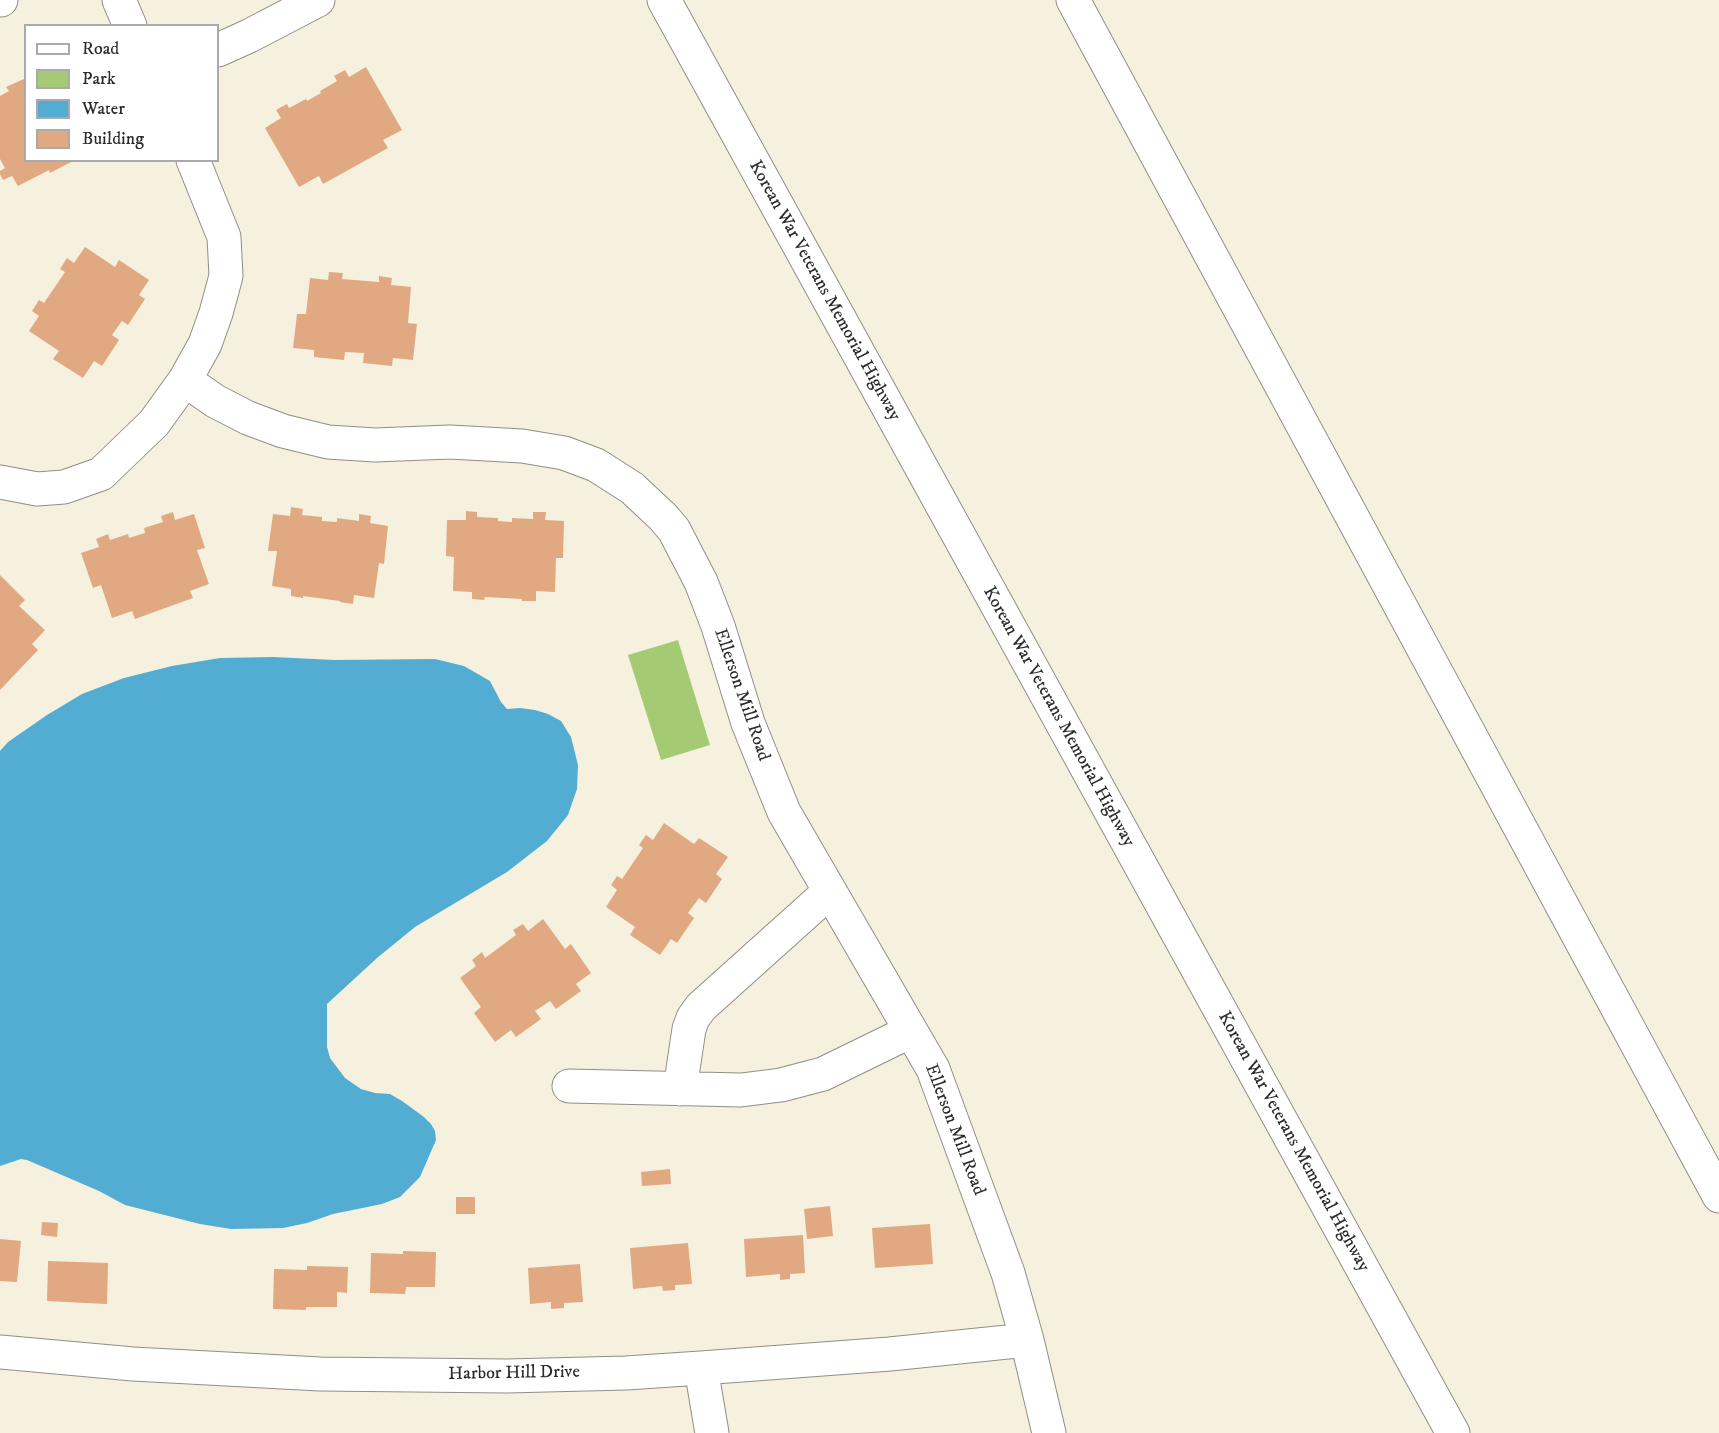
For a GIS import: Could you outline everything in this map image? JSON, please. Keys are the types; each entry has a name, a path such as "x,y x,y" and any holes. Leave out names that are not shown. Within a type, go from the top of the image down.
{"main road":[{"path":"119,0 129,24"},
{"path":"219,50 318,0"},
{"name":"Korean War Veterans Memorial Highway","path":"664,0 1453,1433"},
{"path":"1073,0 1719,1196"},
{"path":"0,482 37,489 64,487 101,474 154,423 185,380 205,344 226,276 224,237 194,162"},
{"name":"Ellerson Mill Road","path":"185,380 215,401 248,418 283,431 328,442 375,445 450,442 522,446 564,453 596,465 632,488 674,530 701,582 718,626 748,723 783,812 933,1069 1008,1273 1049,1433"},
{"path":"680,1089 689,1029 701,1007 829,892"},
{"path":"569,1086 741,1090 781,1085 832,1070 911,1031"},
{"name":"Harbor Hill Drive","path":"0,1352 133,1364 320,1374 507,1376 626,1373 701,1368 890,1354 1027,1340"},
{"path":"701,1368 712,1433"}],"green space":[{"path":"678,640 710,745 661,760 628,655"}],"water":[{"path":"273,657 335,660 435,659 464,666 490,681 507,709 520,708 548,714 561,721 571,737 578,765 577,789 568,815 547,841 507,872 415,927 327,1004 327,1047 330,1058 345,1078 361,1089 390,1094 402,1101 424,1117 435,1131 436,1140 420,1177 400,1197 382,1204 333,1214 283,1228 231,1229 200,1224 125,1205 99,1191 27,1160 21,1159 0,1166 0,751 8,742 82,694 124,678 172,666 220,658"}],"building":[{"path":"366,67 402,130 383,140 388,148 323,184 319,176 299,187 265,128 281,118 276,110 287,104 289,108 321,93 320,91 337,81 334,76 345,70 349,77"},
{"path":"24,79 24,162 71,162 50,173 49,170 18,186 12,176 3,180 0,174 0,171 5,168 0,159 0,96 9,91 6,87"},
{"path":"85,247 115,267 119,260 149,280 139,295 145,299 128,325 122,321 112,335 119,340 102,366 94,361 83,378 53,359 59,351 29,331 39,316 32,311 39,300 44,303 65,272 60,269 67,258 74,263"},
{"path":"329,272 343,273 342,279 379,282 379,276 392,278 391,285 411,287 408,323 417,324 413,360 393,358 392,366 363,363 364,353 345,352 344,360 314,357 314,350 293,348 297,314 306,314 310,278 328,280"},
{"path":"291,507 303,509 302,515 322,517 322,521 337,522 337,518 359,521 359,514 371,516 370,523 388,526 384,564 379,563 374,598 354,595 353,604 291,596 291,589 272,586 277,551 268,551 273,514 290,516"},
{"path":"466,511 477,512 477,517 498,518 498,521 512,522 512,518 533,519 533,512 546,512 545,520 564,521 563,558 556,558 555,592 536,591 536,601 522,601 522,599 485,597 484,600 472,599 472,592 453,591 454,557 446,556 447,520 466,520"},
{"path":"173,512 175,520 194,514 205,548 197,550 209,584 190,591 193,598 135,619 132,611 112,618 101,585 93,588 81,553 99,547 96,539 108,534 110,540 128,534 129,538 145,533 144,528 163,522 161,516"},
{"path":"0,575 25,600 19,606 45,630 32,644 38,650 0,690"},
{"path":"664,823 694,844 699,838 728,857 716,874 722,879 706,903 699,898 688,913 694,918 677,943 671,939 660,955 630,935 635,927 606,907 617,890 611,885 617,876 622,879 643,848 639,845 646,835 653,840"},
{"path":"543,919 565,949 571,944 591,973 576,984 581,991 556,1009 550,1001 535,1011 541,1019 516,1037 511,1030 495,1042 474,1013 481,1007 460,978 476,966 472,960 482,952 485,958 516,935 513,930 523,924 528,931"},
{"path":"670,1169 671,1184 642,1186 641,1172"},
{"path":"456,1197 475,1197 475,1214 456,1214"},
{"path":"830,1206 833,1236 807,1239 804,1209"},
{"path":"42,1222 58,1223 57,1237 41,1235"},
{"path":"930,1224 933,1264 875,1268 872,1228"},
{"path":"803,1235 805,1273 790,1274 790,1279 780,1280 780,1274 746,1277 744,1239"},
{"path":"0,1239 21,1241 17,1282 0,1281"},
{"path":"688,1243 692,1284 675,1285 675,1290 663,1291 662,1286 633,1289 630,1248"},
{"path":"403,1251 436,1252 435,1287 406,1287 405,1294 370,1293 371,1253 403,1254"},
{"path":"48,1261 108,1263 107,1304 47,1301"},
{"path":"580,1264 583,1302 564,1303 564,1308 551,1309 551,1302 530,1304 528,1268"},
{"path":"307,1266 348,1267 347,1293 337,1292 337,1307 306,1307 306,1310 273,1309 274,1269 307,1270"}]}
